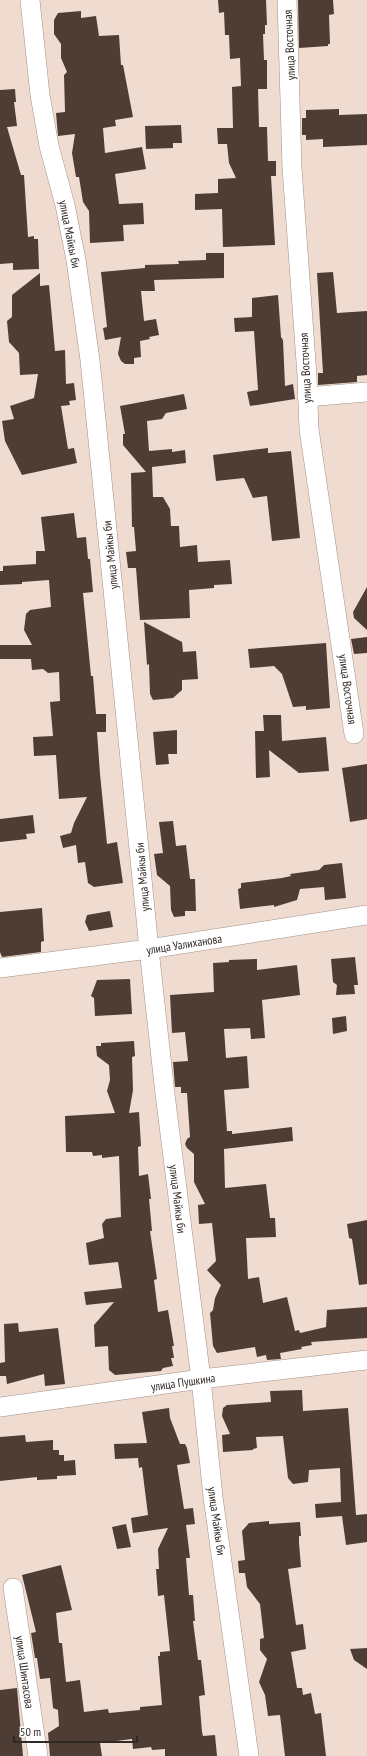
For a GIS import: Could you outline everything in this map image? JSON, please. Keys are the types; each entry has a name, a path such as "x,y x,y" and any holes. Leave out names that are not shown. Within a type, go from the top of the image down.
{"street":[{"name":"улица Майкы би","path":"30,0 40,95 49,146 65,205 76,260 90,360 149,949 201,1379 213,1497 249,1756"},
{"name":"улица Восточная","path":"287,0 292,168 307,376 309,429 354,734"},
{"path":"307,397 367,392"},
{"name":"улица Уалиханова","path":"0,968 149,949 367,915"},
{"name":"улица Пушкина","path":"0,1407 201,1379 367,1360"},
{"name":"улица Шинтасова","path":"13,1588 38,1756"}],"building":[{"path":"218,0 266,0 267,25 265,25 265,34 263,34 264,60 267,60 267,89 258,89 259,127 267,127 268,161 276,161 276,176 271,176 275,245 223,247 222,209 195,210 195,194 218,193 218,179 236,178 229,163 227,144 218,144 217,128 233,128 232,87 241,86 240,58 230,59 229,35 225,35 224,12 219,13"},
{"path":"298,0 333,0 334,14 329,15 330,44 328,44 328,46 299,48"},
{"path":"81,11 81,18 96,16 99,36 119,35 121,65 123,65 133,117 115,120 116,126 103,128 105,153 142,147 146,169 115,174 119,204 143,203 144,224 123,225 124,241 90,243 89,211 83,202 79,177 76,177 72,153 75,134 58,136 56,113 65,112 64,75 67,72 61,58 61,44 54,34 54,20 58,13"},
{"path":"15,89 16,102 14,102 17,126 7,127 21,175 24,175 28,237 34,236 34,239 38,239 39,269 13,270 13,263 0,264 0,90"},
{"path":"339,109 339,115 367,114 367,145 323,147 323,139 306,140 306,135 302,135 302,118 306,118 306,110"},
{"path":"181,125 182,143 173,143 173,148 146,149 145,126"},
{"path":"206,253 224,253 224,278 154,280 155,291 141,291 144,321 156,319 159,335 140,341 141,357 134,358 134,364 125,364 121,361 118,354 121,337 105,340 103,328 107,327 101,272 145,268 145,265 179,264 178,261 206,260"},
{"path":"333,272 337,313 367,311 367,375 357,376 357,382 318,385 318,373 323,373 317,273"},
{"path":"40,273 40,286 49,285 55,351 65,350 66,384 74,383 76,400 69,401 70,405 61,406 68,449 74,448 77,463 22,475 5,441 2,421 14,419 10,406 34,398 38,374 20,375 19,353 9,342 7,321 12,317 12,295"},
{"path":"278,295 281,337 283,340 285,386 293,384 295,399 250,406 247,392 258,390 254,331 235,332 234,318 252,317 252,298"},
{"path":"184,394 187,409 166,413 162,419 147,421 149,451 172,449 172,452 185,450 186,463 152,467 153,497 163,497 170,509 171,526 179,526 180,547 197,545 198,562 230,560 232,584 214,585 214,588 189,590 190,618 140,620 136,568 128,568 126,552 136,551 134,527 132,527 131,473 146,472 123,445 123,434 125,434 120,406"},
{"path":"268,448 268,453 291,451 300,538 272,541 267,496 253,498 244,478 216,481 213,455"},
{"path":"74,513 77,538 86,537 88,559 90,559 93,592 83,593 96,714 106,714 106,732 97,732 107,844 117,842 123,883 94,887 88,883 85,862 78,863 76,845 63,848 60,836 71,833 74,823 87,797 59,799 56,755 34,756 33,737 53,736 50,702 60,701 59,672 48,673 43,669 32,670 31,659 0,659 0,645 32,645 24,630 26,614 30,610 51,607 49,580 22,582 22,584 0,585 0,571 3,571 3,566 36,564 36,551 45,551 41,517"},
{"path":"367,587 367,630 354,618 353,612"},
{"path":"144,622 182,642 183,652 196,651 198,679 182,680 182,690 173,698 153,700 150,694 149,664 147,665"},
{"path":"367,637 367,653 354,654 351,639"},
{"path":"326,643 330,708 306,710 306,706 293,707 282,674 274,666 250,668 248,649"},
{"path":"263,715 281,715 282,741 326,737 329,771 299,773 269,750 270,777 256,778 255,731 264,731"},
{"path":"177,730 177,754 168,754 169,764 156,765 153,732"},
{"path":"367,764 367,819 350,822 342,768"},
{"path":"33,815 35,833 26,834 27,839 0,842 0,819"},
{"path":"173,821 176,846 186,845 190,879 195,879 196,911 185,911 185,916 174,917 171,910 170,886 157,875 154,854 163,853 159,822"},
{"path":"342,863 346,898 325,900 324,887 300,889 297,900 274,907 274,905 240,909 238,889 241,888 241,883 282,878 291,876 290,874 319,870 324,865"},
{"path":"42,908 44,941 41,942 41,952 2,957 0,952 0,912"},
{"path":"110,911 113,927 89,931 85,922 87,915"},
{"path":"355,957 358,985 354,985 355,994 336,995 337,985 333,982 331,959"},
{"path":"257,959 257,970 297,965 300,995 262,1000 265,1038 251,1039 250,1028 224,1029 226,1058 247,1056 249,1088 224,1090 227,1131 232,1131 232,1134 292,1127 293,1141 224,1149 225,1188 266,1184 270,1218 275,1218 276,1237 246,1238 248,1279 259,1277 263,1303 287,1297 295,1331 299,1330 300,1333 326,1327 327,1310 367,1307 367,1338 311,1342 312,1345 301,1347 302,1349 280,1353 281,1359 267,1360 266,1355 257,1357 255,1347 217,1353 213,1346 210,1313 213,1310 215,1298 221,1285 207,1270 216,1261 212,1223 199,1224 198,1205 205,1204 194,1182 194,1154 185,1144 187,1139 190,1137 187,1093 181,1093 181,1087 175,1087 173,1062 188,1061 185,1032 172,1033 170,995 214,992 213,963 229,962 229,960"},
{"path":"130,979 132,1014 95,1016 94,998 91,996 97,980"},
{"path":"346,1016 347,1031 333,1034 332,1018"},
{"path":"134,1041 135,1056 132,1057 133,1090 129,1113 139,1112 141,1146 138,1147 139,1176 148,1174 151,1199 149,1199 152,1231 150,1231 157,1279 154,1280 158,1312 168,1310 174,1346 172,1346 174,1358 171,1358 173,1366 163,1368 161,1371 115,1375 109,1370 108,1346 95,1347 94,1325 114,1302 86,1305 84,1292 122,1288 118,1262 89,1265 86,1243 104,1238 102,1224 106,1219 121,1217 119,1156 102,1158 102,1155 93,1156 92,1152 66,1152 65,1116 115,1113 107,1091 110,1080 109,1065 97,1056 96,1046 101,1046 101,1043"},
{"path":"367,1220 367,1284 359,1285 352,1239 349,1238 347,1224"},
{"path":"18,1323 19,1332 58,1328 65,1384 45,1386 44,1374 7,1384 6,1376 0,1376 0,1363 5,1362 4,1324"},
{"path":"302,1390 303,1411 348,1408 356,1515 367,1514 367,1542 346,1545 342,1516 316,1518 315,1504 341,1502 340,1468 309,1470 308,1482 293,1484 288,1478 283,1436 256,1437 257,1448 253,1450 223,1452 222,1435 230,1434 222,1416 223,1408 227,1405 271,1402 270,1391"},
{"path":"169,1408 170,1418 180,1444 185,1444 187,1448 190,1463 177,1465 184,1509 193,1508 195,1524 186,1525 190,1558 186,1558 189,1595 193,1595 195,1621 193,1621 198,1660 201,1660 205,1695 199,1696 202,1732 203,1736 215,1735 217,1756 165,1756 165,1749 152,1750 151,1747 133,1749 132,1739 100,1743 102,1756 50,1756 48,1733 59,1726 58,1710 53,1708 50,1678 40,1679 31,1633 36,1632 22,1575 61,1565 72,1610 56,1613 59,1643 62,1643 66,1682 80,1680 84,1712 108,1709 109,1713 140,1710 140,1707 162,1705 158,1656 160,1656 160,1652 170,1651 164,1595 158,1596 156,1569 159,1569 158,1549 168,1528 133,1533 131,1518 148,1515 142,1467 139,1468 138,1458 115,1459 114,1444 147,1443 142,1412"},
{"path":"25,1435 26,1442 53,1440 53,1450 59,1450 59,1455 64,1455 64,1461 75,1460 76,1475 57,1476 57,1479 37,1480 37,1477 0,1481 0,1437"},
{"path":"269,1521 269,1524 300,1522 301,1536 299,1536 299,1543 301,1567 288,1569 296,1625 303,1624 306,1649 291,1652 297,1688 302,1688 303,1695 311,1693 315,1714 321,1713 326,1756 285,1756 280,1715 268,1716 265,1695 259,1682 267,1659 260,1650 260,1639 264,1638 260,1604 247,1587 245,1573 239,1573 238,1561 245,1560 242,1531 249,1523"},
{"path":"126,1524 131,1547 117,1549 112,1527"},
{"path":"367,1648 367,1669 354,1660 350,1649"},
{"path":"17,1688 23,1756 0,1756 0,1690"}]}
